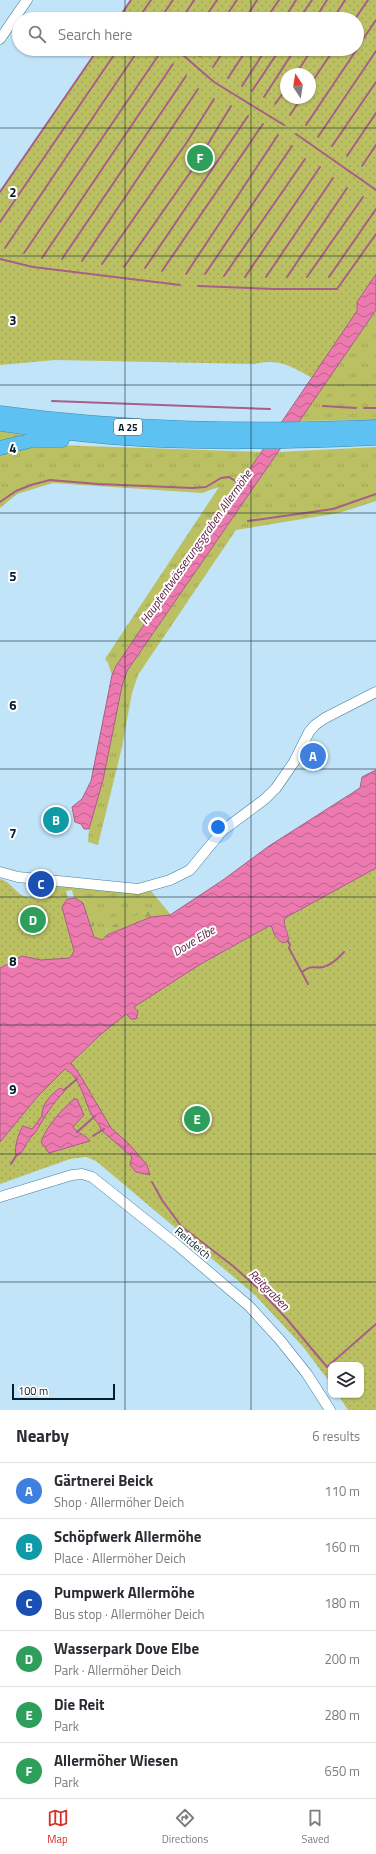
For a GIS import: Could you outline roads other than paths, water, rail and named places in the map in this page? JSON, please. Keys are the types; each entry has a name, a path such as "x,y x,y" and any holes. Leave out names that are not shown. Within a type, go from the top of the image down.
{"highway":[{"name":"A 25","path":"0,413 108,425 162,428 298,441 376,438"},
{"name":"A 25","path":"0,424 108,437 253,436 306,430 376,427"},
{"path":"0,448 33,440 70,440 108,437"}],"street":[{"path":"19,12 27,0"},
{"path":"0,39 12,22"},
{"path":"0,872 18,877 138,889 170,880 190,870 222,831 265,799 276,788 294,762 309,732 315,725 325,718 376,692"},
{"name":"Reitdeich","path":"0,1197 72,1174 82,1174 92,1177 176,1244 249,1306 280,1340 307,1374 330,1410"}],"water":[{"path":"376,274 376,310 127,671 122,686 103,780 89,829 84,829 81,824 75,822 72,807 82,799 91,781 112,675 116,666 357,311 357,302"},
{"name":"Dove Elbe","path":"376,770 376,868 285,918 284,924 288,935 288,941 283,943 279,940 274,934 272,927 269,926 199,965 134,1007 138,1012 136,1019 131,1019 126,1014 100,1035 71,1063 80,1075 111,1128 129,1144 147,1165 150,1175 136,1172 130,1165 132,1157 101,1130 90,1111 79,1084 71,1073 65,1069 38,1096 0,1142 0,968 22,956 41,960 70,958 74,951 62,907 67,899 75,898 83,903 94,937 102,940 107,935 151,917 170,915 223,880 269,846 360,788 362,777"},
{"path":"60,1088 64,1090 64,1092 49,1110 19,1155 16,1156 17,1141 23,1126 32,1129 42,1116 43,1108 47,1100"},
{"path":"74,1099 77,1099 84,1115 73,1127 90,1141 49,1153 41,1142 55,1119"}],"waterway":[{"path":"123,12 131,0"},
{"path":"143,12 151,0"},
{"path":"165,12 173,0"},
{"path":"186,12 194,0"},
{"path":"209,12 217,0"},
{"path":"229,12 237,0"},
{"path":"249,12 257,0"},
{"path":"271,12 279,0"},
{"path":"288,12 296,0"},
{"path":"304,12 312,0"},
{"path":"319,12 327,0"},
{"path":"337,12 345,0"},
{"path":"360,12 368,0"},
{"path":"364,38 376,20"},
{"path":"318,137 376,51"},
{"path":"0,192 93,56"},
{"path":"0,222 113,56"},
{"path":"5,248 134,56"},
{"path":"24,253 158,56"},
{"path":"184,56 214,82 284,125"},
{"path":"213,67 220,56"},
{"path":"228,78 242,56"},
{"path":"242,86 261,56"},
{"path":"252,91 275,56"},
{"path":"264,97 290,56"},
{"path":"300,68 308,56"},
{"path":"316,76 329,56"},
{"path":"306,125 352,56"},
{"path":"42,258 173,64"},
{"path":"62,259 186,76"},
{"path":"332,146 376,82"},
{"path":"82,261 198,89"},
{"path":"275,104 280,97"},
{"path":"102,264 187,142 214,99"},
{"path":"290,115 297,104"},
{"path":"124,267 194,167 231,106"},
{"path":"347,156 376,113"},
{"path":"145,268 248,116"},
{"path":"162,271 263,124"},
{"path":"296,134 376,190"},
{"path":"186,274 278,135"},
{"path":"362,166 376,145"},
{"path":"205,274 292,146"},
{"path":"224,276 305,159"},
{"path":"245,277 320,167"},
{"path":"266,277 333,178"},
{"path":"287,277 347,188"},
{"path":"307,277 363,197"},
{"path":"329,277 376,209"},
{"path":"198,286 274,289 337,289 376,234"},
{"path":"0,259 33,267 180,285"},
{"path":"52,401 270,409"},
{"path":"323,406 356,408"},
{"path":"364,408 376,408"},
{"name":"Hauptentwässerungsgraben Allermöhe","path":"0,502 16,491 50,480 98,484 193,488 206,487 221,478 229,477 240,484"},
{"path":"248,521 333,509 376,494"},
{"path":"288,941 290,945 289,948 308,984"},
{"path":"302,972 311,967 323,967 329,965 344,952"},
{"path":"64,1090 77,1079"},
{"path":"77,1132 95,1116"},
{"path":"93,1136 104,1129"},
{"path":"11,1164 16,1156"},
{"name":"Reitgraben","path":"152,1182 162,1200 181,1226 233,1266 259,1289 286,1318 327,1367 376,1324"}],"place":[{"name":"Allermöher Wiesen","path":"200,158"},
{"name":"Gärtnerei Beick","path":"313,756"},
{"name":"Schöpfwerk Allermöhe","path":"56,820"},
{"name":"Pumpwerk Allermöhe","path":"41,884"},
{"name":"Wasserpark Dove Elbe","path":"33,920"},
{"name":"Die Reit","path":"197,1119"}]}
